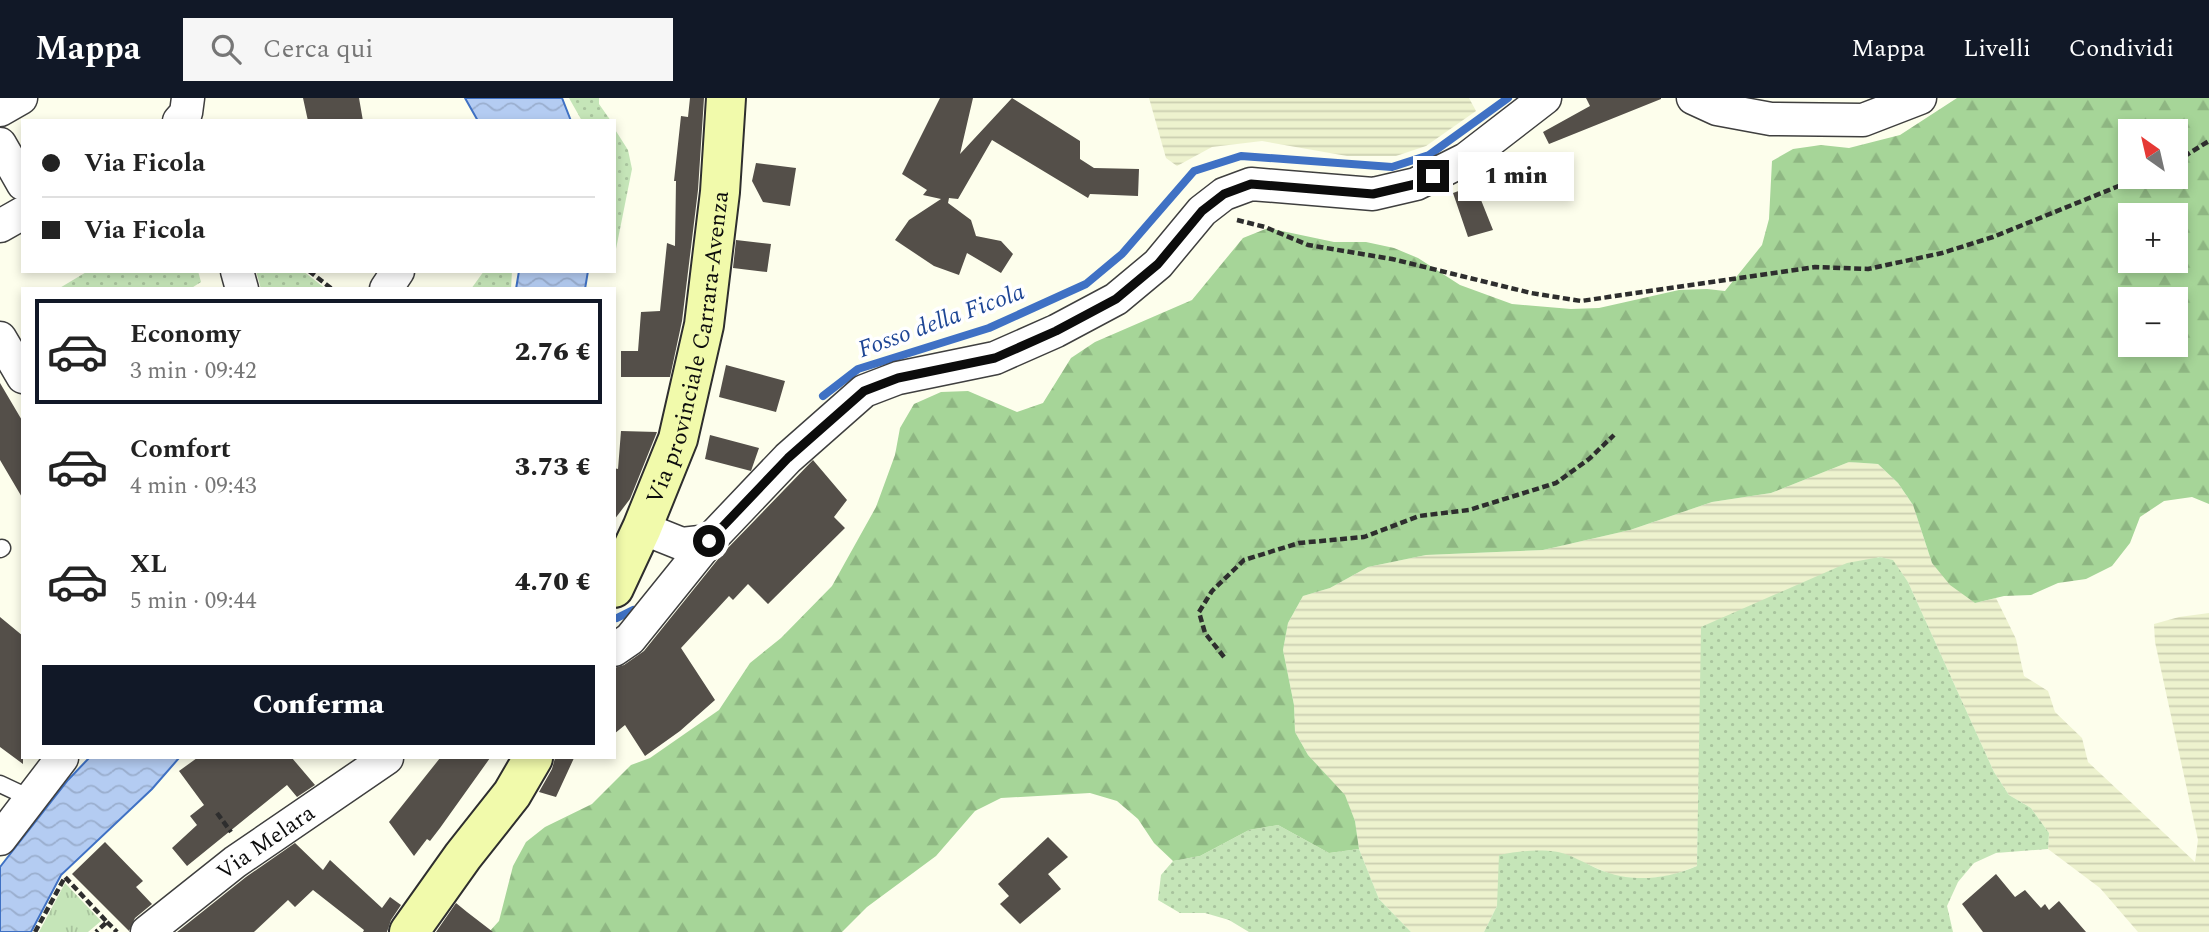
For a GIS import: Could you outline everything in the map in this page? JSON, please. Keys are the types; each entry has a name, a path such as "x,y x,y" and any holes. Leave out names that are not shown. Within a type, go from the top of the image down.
{"main road":[{"name":"Via provinciale Carrara-Avenza","path":"616,584 678,439 704,326 720,192 726,98"},
{"path":"409,932 463,856 512,794 532,759"}],"street":[{"path":"0,110 21,98"},
{"path":"616,649 630,639 709,541 788,458 864,391 898,378 995,358 1116,299 1158,264 1202,211 1224,194 1251,184 1373,194 1416,184 1466,159 1545,98"},
{"path":"1693,98 1717,108 1771,119 1863,120 1920,98"},
{"path":"0,144 21,181"},
{"path":"0,226 21,214"},
{"path":"0,338 21,374"},
{"path":"642,528 681,544 709,541"},
{"path":"0,839 61,759"},
{"name":"Via Melara","path":"147,932 236,862 386,759"}],"lane":[{"path":"0,784 32,799"}],"path":[{"path":"2188,154 2209,141"},
{"path":"1202,211 1265,227 1308,245 1392,259 1531,293 1581,300 1815,267 1868,269 1942,253 1993,237 2118,186"},
{"path":"312,273 329,287"},
{"path":"1224,657 1205,633 1199,612 1212,591 1244,560 1299,543 1364,537 1419,516 1469,510 1556,483 1614,435"},
{"path":"35,932 65,877 117,932"},
{"path":"96,932 107,922"}],"green space":[{"path":"569,98 599,98 599,104 610,119 581,119"},
{"path":"1149,98 1469,98 1476,111 1426,146 1396,156 1347,156 1262,141 1212,147 1177,166 1166,158"},
{"path":"1957,98 2209,98 2209,504 2192,497 2164,501 2140,517 2130,543 2112,566 2086,579 2058,583 2031,595 2004,596 1975,603 1950,585 1932,563 1913,505 1898,483 1878,464 1849,462 1771,493 1712,502 1630,530 1543,550 1426,555 1368,567 1330,588 1303,596 1288,623 1283,650 1294,705 1295,732 1308,755 1345,795 1355,821 1359,849 1329,853 1278,825 1249,830 1200,856 1173,861 1154,843 1138,819 1117,801 1090,793 1001,798 975,811 936,856 867,907 842,932 489,932 499,921 513,866 526,842 545,827 592,804 631,765 650,758 719,710 750,663 781,638 832,586 876,507 895,455 900,428 914,404 941,392 968,391 1017,412 1043,403 1071,358 1095,342 1192,300 1243,238 1268,228 1334,242 1366,242 1394,248 1418,258 1460,285 1512,304 1571,309 1599,308 1679,290 1725,291 1762,245 1769,219 1772,161 1793,149 1821,145 1849,148 1900,135"},
{"path":"616,131 628,150 632,169 616,249"},
{"path":"85,273 199,273 201,282 193,287 61,287"},
{"path":"257,273 306,273 323,287 260,287"},
{"path":"483,273 512,273 511,287 472,287"},
{"path":"1849,462 1878,464 1898,483 1913,505 1932,563 1975,603 1996,598 2016,639 2024,676 2048,691 2055,712 2082,738 2088,762 2195,862 2198,840 2155,642 2154,624 2209,613 2209,932 2138,932 2100,888 2048,849 2049,833 2031,808 2009,795 1994,772 1908,582 1892,560 1879,557 1702,627 1697,866 1673,875 1645,879 1615,876 1561,853 1497,906 1484,932 1411,932 1379,899 1359,849 1355,821 1345,796 1308,755 1295,732 1294,705 1283,650 1288,623 1303,596 1330,588 1368,567 1426,555 1543,550 1630,530 1712,502 1771,493"},
{"path":"1880,557 1893,560 1908,582 1994,772 2009,795 2031,808 2049,833 2048,849 1996,853 1974,863 1958,882 1947,906 1953,932 1484,932 1497,906 1499,855 1528,851 1558,852 1598,869 1635,878 1660,877 1697,866 1701,627 1847,563"},
{"path":"1278,825 1329,853 1359,849 1379,899 1411,932 1249,932 1229,920 1205,913 1180,913 1158,900 1161,875 1173,861 1200,856 1249,830"},
{"path":"65,883 101,921 88,932 39,932"}],"water":[{"path":"465,98 562,98 570,119 477,119"},
{"path":"519,273 588,273 585,287 516,287"},
{"path":"88,759 178,759 152,789 61,875 31,932 0,932 0,867 68,780"}],"building":[{"path":"303,98 359,98 363,119 308,119"},
{"path":"690,98 704,98 698,190 682,321 670,377 621,377 621,351 638,351 641,312 660,311 667,243 675,246 674,181 681,116 688,117"},
{"path":"940,98 973,98 960,154 1012,98 1080,141 1080,159 1094,168 1139,169 1138,196 1090,194 1088,198 992,140 958,199 949,198 948,203 971,220 976,236 1001,241 1013,254 1001,273 967,253 959,275 934,266 895,240 909,220 941,199 923,195 927,190 902,174"},
{"path":"1586,98 1661,99 1549,144 1543,132 1590,106"},
{"path":"756,163 796,168 790,206 763,202 752,181"},
{"path":"1475,185 1493,230 1468,237 1453,193"},
{"path":"736,240 771,244 767,272 733,268"},
{"path":"726,365 785,381 776,412 719,397"},
{"path":"0,383 21,419 21,496 0,460"},
{"path":"621,431 657,432 630,499 616,517"},
{"path":"710,435 759,448 751,471 705,459"},
{"path":"813,460 847,500 834,517 845,528 768,604 748,584 733,600 729,596 681,648 715,700 680,731 645,756 625,725 616,732 616,667 644,651 723,553"},
{"path":"0,617 21,634 23,764 0,747"},
{"path":"196,759 293,759 315,785 297,797 287,785 187,866 172,848 197,825 190,816 204,805 179,771"},
{"path":"439,759 489,759 430,841 427,839 414,856 389,822"},
{"path":"555,759 574,759 556,797 539,792"},
{"path":"1048,837 1068,857 1048,874 1061,889 1020,924 1000,904 1009,896 998,884"},
{"path":"105,842 143,881 136,887 152,904 135,918 129,931 72,874"},
{"path":"295,843 323,870 330,860 382,908 390,897 401,905 387,932 363,932 364,930 313,890 295,907 288,900 254,932 177,932 246,877"},
{"path":"1996,874 2015,897 2025,890 2041,908 2045,904 2049,910 2059,901 2086,932 1983,932 1962,904"},
{"path":"456,903 467,912 493,932 436,932"}],"waterway":[{"name":"Fosso della Ficola","path":"823,396 858,369 989,328 1086,284 1122,254 1194,171 1241,156 1392,167 1429,155 1508,98"},
{"name":"Fosso della Ficola","path":"617,618 633,610"}],"route":[{"path":"709,541 788,458 864,391 898,378 995,358 1056,331 1116,299 1158,264 1202,211 1224,194 1251,184 1373,194 1416,184 1433,176"}]}
